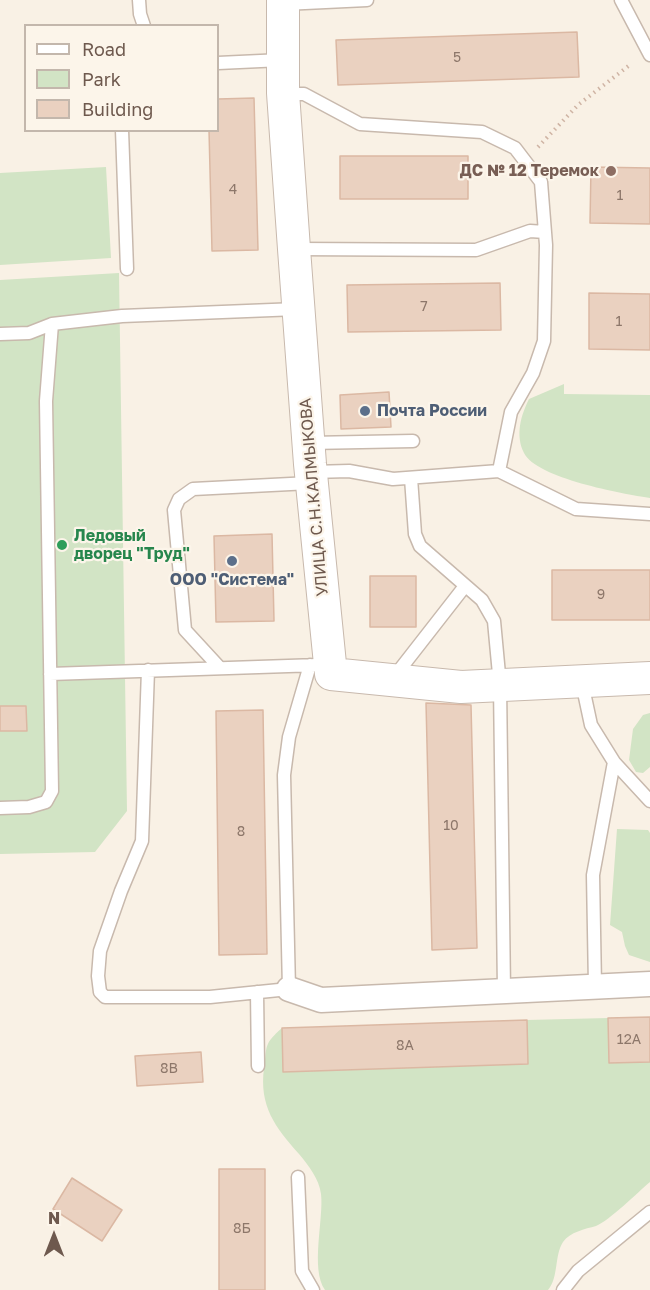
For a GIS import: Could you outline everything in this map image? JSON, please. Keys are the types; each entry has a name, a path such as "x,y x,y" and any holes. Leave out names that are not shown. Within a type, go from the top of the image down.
{"street":[{"name":"УЛИЦА С.Н.КАЛМЫКОВА","path":"283,2 283,93 310,466 319,665"},
{"path":"319,665 331,675 461,687 650,678"},
{"path":"289,989 321,1000 650,984"}],"lane":[{"path":"139,0 143,24"},
{"path":"283,2 368,0"},
{"path":"621,0 649,53"},
{"path":"219,63 283,60"},
{"path":"283,93 304,94 360,124 482,132 515,148 541,182 545,232 544,341 533,373 511,412 499,471"},
{"path":"122,132 127,269"},
{"path":"294,249 476,250 530,231 545,232"},
{"path":"0,334 29,333 52,324 122,316 299,309"},
{"path":"0,808 29,807 46,802 52,791 46,400 52,324"},
{"path":"220,668 185,630 174,510 179,499 193,489 310,466 413,441"},
{"path":"310,466 393,478 499,471 576,509 650,514"},
{"path":"411,478 415,534 420,546 482,600 494,621 500,685 504,991"},
{"path":"392,680 465,586"},
{"path":"50,674 148,670 319,665 289,737 284,775 289,989 210,997 105,997 100,992 98,976 100,951 142,841 148,670"},
{"path":"582,681 591,725 614,762 650,801"},
{"path":"595,986 593,875 614,762"},
{"path":"257,992 258,1066"},
{"path":"298,1177 302,1271 313,1290"},
{"path":"563,1290 578,1271 650,1212"}],"path":[{"path":"525,161 578,105 649,53"}],"green space":[{"path":"106,167 111,258 0,265 0,173"},
{"name":"Ледовый дворец \"Труд\"","path":"119,273 127,811 95,852 0,854 0,280"},
{"path":"564,384 564,394 650,395 650,498 601,489 562,477 532,462 524,453 520,439 520,425 529,399"},
{"path":"650,713 650,767 643,773 636,772 629,760 633,729 643,715"},
{"path":"617,829 648,830 650,833 650,962 629,955 622,932 610,925"},
{"path":"608,1018 609,1063 650,1062 650,1182 602,1223 578,1231 563,1242 558,1254 554,1279 548,1290 325,1290 318,1270 320,1188 310,1168 276,1125 264,1094 266,1049 276,1033 282,1028 284,1072 528,1064 527,1020"}],"building":[{"path":"577,32 579,77 338,85 336,40"},
{"path":"254,98 258,250 212,251 209,132 219,132 219,99"},
{"path":"340,156 468,156 468,199 340,199"},
{"path":"591,167 650,168 650,224 590,223"},
{"path":"500,283 501,330 348,332 347,285"},
{"path":"589,293 650,294 650,350 589,349"},
{"name":"Почта России","path":"389,392 391,427 341,429 340,395"},
{"path":"272,534 274,621 216,622 214,536"},
{"path":"552,570 650,570 650,620 552,620"},
{"path":"370,576 416,576 416,627 370,627"},
{"path":"426,703 471,705 477,948 432,950"},
{"path":"0,706 26,706 27,731 0,731"},
{"path":"263,710 267,954 219,955 216,711"},
{"path":"650,1017 650,1062 609,1063 608,1018"},
{"path":"527,1020 528,1064 283,1072 282,1028"},
{"path":"201,1052 203,1082 137,1086 135,1056"},
{"path":"219,1169 265,1169 265,1290 219,1290"},
{"path":"72,1178 122,1210 102,1241 53,1209"}],"place":[{"name":"ДС № 12 Теремок","path":"611,171"},
{"name":"Почта России","path":"365,411"},
{"name":"Ледовый дворец \"Труд\"","path":"62,545"},
{"name":"ООО \"Система\"","path":"232,561"}]}
